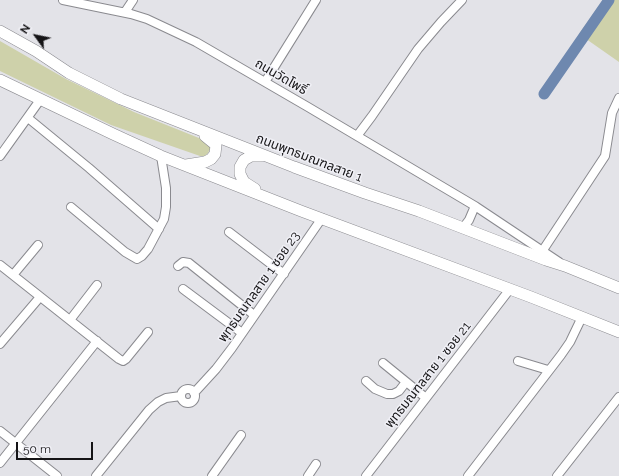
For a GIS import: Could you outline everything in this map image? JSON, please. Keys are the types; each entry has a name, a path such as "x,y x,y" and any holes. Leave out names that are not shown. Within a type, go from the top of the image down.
{"main road":[{"name":"ถนนพุทธมณฑลสาย 1","path":"0,31 36,51 69,73 121,99 266,156 365,193 419,211 619,288"},
{"path":"0,80 161,156 619,332"},
{"path":"185,165 205,162 211,159 215,154 216,145 195,129"},
{"path":"263,196 244,182 240,174 240,167 244,160 251,156 266,156"}],"street":[{"name":"ถนนวัดโพธิ์","path":"63,0 125,12 147,19 196,42 475,206 565,266"},
{"path":"125,12 133,0"},
{"path":"264,82 316,0"},
{"path":"357,136 418,49 462,0"},
{"path":"543,250 606,156 612,113 619,98"},
{"path":"0,156 40,100"},
{"path":"28,118 90,168 160,230"},
{"path":"71,207 125,252 137,259 148,249 160,230 164,219 166,207 166,188 161,156"},
{"path":"463,228 469,220 475,206"},
{"name":"พุทธมณฑลสาย 1 ซอย 23","path":"96,476 158,402 166,398 181,396 187,389 192,390 194,393 216,369 322,218"},
{"path":"229,232 284,274"},
{"path":"13,275 38,245"},
{"path":"178,266 183,262 189,263 254,315"},
{"path":"0,265 118,359 123,361 148,332"},
{"path":"70,320 97,285"},
{"path":"183,289 242,333"},
{"name":"พุทธมณฑลสาย 1 ซอย 21","path":"366,476 510,289"},
{"path":"0,344 40,297"},
{"path":"468,476 488,449 497,440 570,342 582,317"},
{"path":"0,463 97,341"},
{"path":"518,361 548,370"},
{"path":"383,363 426,398"},
{"path":"366,381 376,389 388,394 393,394 399,391 406,382"},
{"path":"557,476 619,397"},
{"path":"0,431 57,476"},
{"path":"212,476 241,435"},
{"path":"308,476 316,464"}],"green space":[{"path":"603,0 619,0 619,62 579,34"},
{"path":"0,41 66,79 134,112 204,140 210,144 208,153 205,156 200,156 111,125 0,71"}],"waterway":[{"path":"544,94 609,0"}]}
